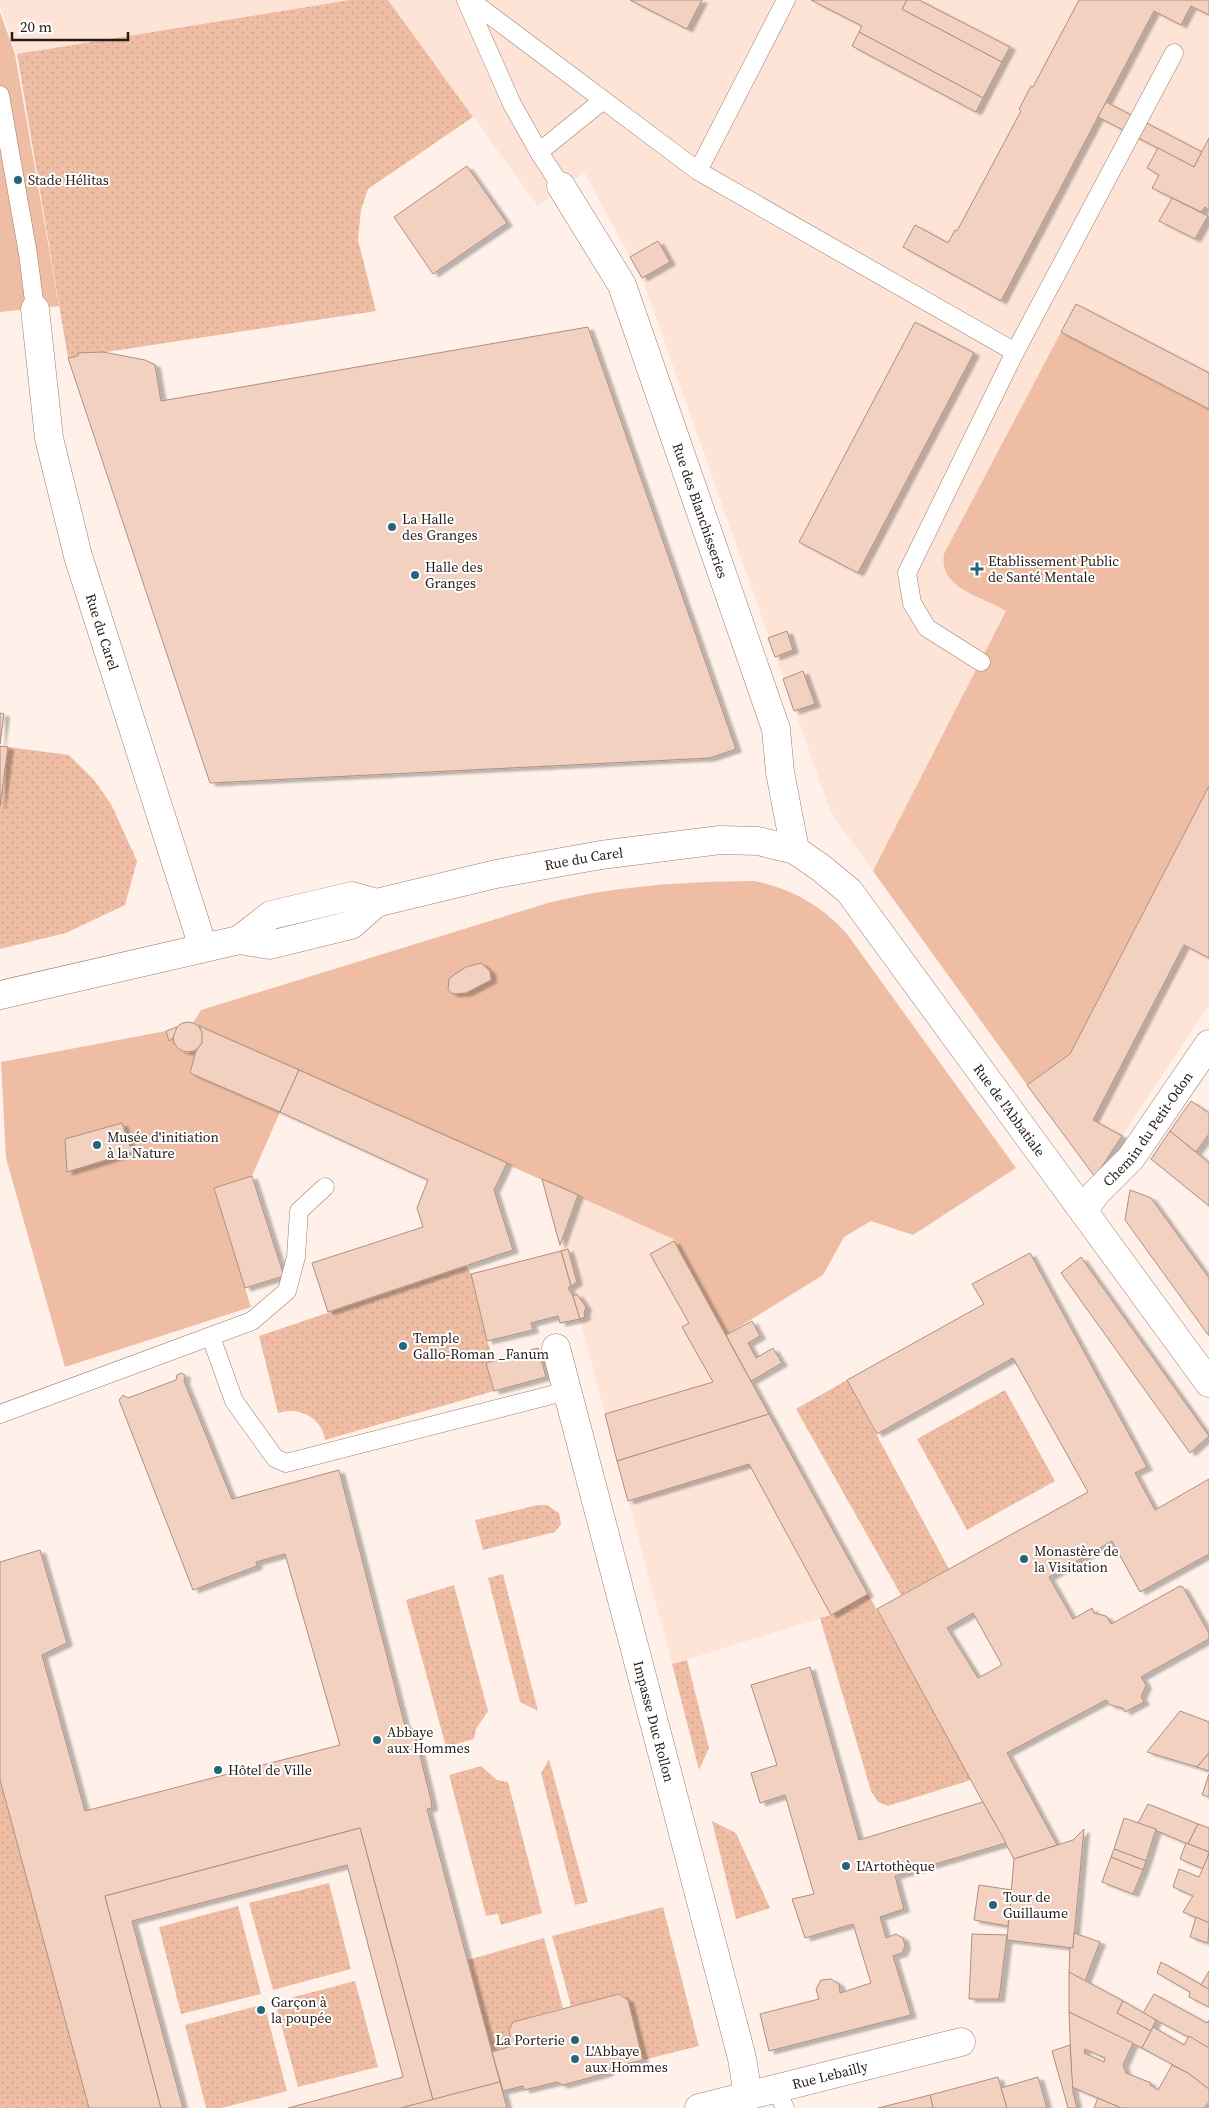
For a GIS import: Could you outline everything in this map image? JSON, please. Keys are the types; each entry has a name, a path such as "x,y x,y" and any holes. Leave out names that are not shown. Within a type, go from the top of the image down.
{"street":[{"name":"Rue des Blanchisseries","path":"561,186 622,285 776,729 780,772 795,850"},
{"name":"Rue du Carel","path":"35,309 49,438 78,556 203,947"},
{"name":"Rue du Carel","path":"0,995 238,940 271,915 352,896 376,903 496,874 601,855 720,840 758,841 795,850"},
{"name":"Rue de l'Abbatiale","path":"795,850 849,891 1209,1383"},
{"name":"Chemin du Petit-Odon","path":"1083,1212 1096,1194 1130,1158 1209,1044"},
{"name":"Impasse Duc Rollon","path":"556,1348 742,2058 748,2096"},
{"name":"Rue Lebailly","path":"699,2108 748,2096 780,2098 961,2042"}],"lane":[{"path":"468,0 698,171 1016,352"},
{"path":"468,0 512,104 561,186"},
{"path":"698,171 786,0"},
{"path":"981,662 927,628 912,603 908,573 1016,352 1174,53"},
{"path":"0,95 28,254 35,309"},
{"path":"539,152 602,101"},
{"path":"0,1414 252,1321 287,1292 296,1257 299,1211 325,1187"},
{"path":"211,1337 234,1401 275,1458 286,1463 567,1390"}],"shaded area":[{"path":"0,0 350,0 17,54 0,7"},
{"path":"350,0 388,0 473,117 368,189 361,210 358,240 376,311 100,353 78,353 78,356 68,358 17,54"},
{"name":"Etablissement Public de Santé Mentale","path":"388,0 1209,0 1209,1005 1095,1177 831,813 643,281 584,172 538,206"},
{"name":"Stade Hélitas","path":"0,12 15,54 59,306 0,312"},
{"path":"1061,332 1209,409 1209,786 1070,1054 1027,1085 873,871 1006,611 964,590 955,583 948,576 944,566 944,554"},
{"path":"8,747 69,755 94,780 111,804 137,861 125,905 66,933 0,949 0,806"},
{"path":"754,881 768,884 805,900 827,915 847,934 1016,1168 913,1235 871,1221 844,1237 823,1275 726,1335 673,1239 193,1023 201,1010 548,903 625,888 701,882"},
{"path":"166,1031 169,1040 173,1038 181,1051 188,1053 196,1051 190,1073 280,1112 252,1176 214,1188 251,1307 65,1367 6,1158 1,1062"},
{"path":"578,1195 673,1239 868,1594 831,1615 672,1664 560,1245"},
{"path":"466,1266 471,1274 487,1341 495,1361 486,1363 494,1391 325,1440 319,1425 308,1415 293,1411 278,1413 259,1336"},
{"path":"847,1380 949,1569 901,1595 796,1409"},
{"path":"1005,1390 1055,1481 967,1530 917,1439"},
{"path":"538,1505 547,1505 559,1513 561,1524 555,1532 483,1550 475,1520"},
{"path":"503,1574 538,1711 520,1702 488,1578"},
{"path":"454,1585 488,1711 476,1729 474,1739 446,1747 406,1600"},
{"path":"868,1594 971,1780 888,1806 878,1802 871,1791 820,1618 831,1615"},
{"path":"687,1660 709,1748 699,1770 672,1664"},
{"path":"549,1759 588,1902 575,1905 541,1773"},
{"path":"481,1766 497,1780 508,1782 542,1913 501,1925 498,1914 486,1916 449,1775"},
{"path":"0,1780 89,2108 0,2108"},
{"path":"712,1821 736,1833 770,1908 736,1919"},
{"path":"329,1883 351,1969 273,1990 249,1903"},
{"path":"238,1906 261,1994 181,2014 159,1927"},
{"path":"663,1907 699,2046 643,2060 626,1997 619,1994 571,2006 552,1936"},
{"path":"544,1938 563,2008 513,2022 509,2030 512,2046 492,2052 468,1960"},
{"path":"355,1981 378,2067 298,2087 275,2002"},
{"path":"264,2004 287,2091 222,2108 206,2108 185,2025"}],"building":[{"path":"630,0 702,0 687,29"},
{"path":"811,0 907,0 902,9 1002,62 983,98 859,32 862,26"},
{"path":"907,0 919,0 1010,47 1002,62 902,9"},
{"path":"1079,0 1209,0 1209,15 1191,6 1181,25 1154,11 1001,301 903,247 915,225 948,243 955,230 957,231 1021,111 1019,109 1031,86 1033,87"},
{"path":"859,32 983,98 976,112 852,46"},
{"path":"1106,102 1202,152 1194,167 1098,117"},
{"path":"1209,138 1209,210 1205,207 1201,212 1152,188 1159,175 1147,168 1158,148 1194,167"},
{"path":"467,166 507,223 433,274 394,217"},
{"path":"1172,198 1208,216 1195,239 1159,221"},
{"path":"658,241 670,262 642,278 630,257"},
{"path":"1076,304 1209,373 1209,409 1061,332"},
{"path":"915,322 974,353 858,573 799,542"},
{"name":"La Halle des Granges","path":"588,327 736,749 710,758 210,783 68,358 78,356 78,353 103,352 145,360 155,365 161,401"},
{"path":"787,631 793,650 775,657 768,638"},
{"path":"803,671 815,704 794,711 783,679"},
{"path":"0,713 4,714 0,744"},
{"path":"0,746 8,747 0,806"},
{"path":"1209,786 1209,958 1184,945 1093,1120 1122,1136 1095,1177 1027,1085 1070,1054"},
{"path":"481,963 490,971 491,980 466,993 453,994 448,990 449,979 455,974 466,967"},
{"path":"188,1022 199,1026 203,1037 199,1048 188,1052 177,1048 173,1037 177,1026"},
{"path":"199,1026 299,1070 280,1112 190,1073 196,1051 202,1043 202,1032"},
{"path":"177,1027 173,1038 169,1041 166,1031"},
{"path":"299,1070 507,1163 494,1190 513,1250 328,1312 312,1263 423,1227 417,1208 428,1180 280,1112"},
{"path":"1191,1101 1209,1113 1209,1134 1196,1152 1170,1131"},
{"name":"Musée d'initiation à la Nature","path":"122,1123 132,1152 67,1172 65,1139"},
{"path":"1170,1131 1209,1163 1209,1206 1151,1159"},
{"path":"252,1176 284,1276 245,1288 214,1188"},
{"path":"542,1179 578,1195 560,1245 557,1235"},
{"path":"1130,1190 1151,1198 1209,1278 1209,1336 1125,1220"},
{"path":"674,1241 769,1414 617,1461 605,1414 713,1382 682,1327 689,1323 650,1254"},
{"path":"568,1249 577,1282 571,1286 561,1251"},
{"path":"561,1251 571,1286 568,1288 573,1296 580,1319 560,1323 558,1316 531,1323 533,1330 487,1341 471,1274"},
{"name":"Monastère de la Visitation","path":"1030,1253 1147,1467 1135,1473 1155,1510 1209,1479 1209,1554 1140,1592 1112,1541 1049,1577 1073,1619 1092,1608 1094,1613 1106,1616 1111,1624 1180,1586 1183,1587 1209,1633 1209,1639 1141,1677 1146,1685 1141,1697 1144,1702 1125,1712 1123,1708 1110,1705 1106,1700 1007,1753 1057,1845 1014,1859 877,1609 1088,1492 1013,1358 877,1434 847,1380 984,1304 972,1284","holes":["973,1613 1002,1665 978,1678 947,1628"]},
{"path":"1081,1257 1209,1436 1190,1453 1061,1273"},
{"path":"577,1294 586,1307 585,1317 580,1319 573,1296"},
{"path":"752,1321 760,1336 748,1343 756,1358 773,1348 782,1363 751,1381 726,1335"},
{"path":"538,1348 546,1377 494,1391 486,1363"},
{"name":"Abbaye aux Hommes","path":"181,1373 185,1375 184,1381 232,1499 339,1470 406,1730 412,1728 415,1735 431,1800 432,1808 427,1809 500,2082 433,2100 360,1828 105,1896 161,2108 89,2108 0,1780 0,1562 40,1550 67,1643 42,1655 85,1811 340,1745 285,1554 256,1562 257,1566 193,1590 119,1400 123,1395 128,1398 176,1380 177,1375"},
{"path":"769,1414 868,1594 831,1615 749,1464 628,1501 617,1461"},
{"path":"810,1667 859,1840 983,1802 1006,1843 895,1876 904,1909 880,1917 886,1938 896,1934 903,1938 905,1946 902,1953 893,1956 911,2015 769,2051 760,2014 819,1999 816,1989 821,1980 831,1979 839,1984 840,1993 871,1983 853,1924 805,1938 792,1899 814,1894 785,1795 760,1803 751,1773 777,1765 751,1685"},
{"path":"1180,1711 1209,1722 1209,1753 1197,1767 1147,1752"},
{"path":"1209,1753 1209,1771 1197,1767"},
{"path":"1209,1774 1209,1797 1202,1795"},
{"path":"1148,1804 1198,1824 1188,1844 1138,1823"},
{"path":"1124,1818 1156,1829 1146,1861 1114,1849"},
{"path":"1198,1824 1209,1828 1209,1852 1188,1844"},
{"path":"360,1828 433,2100 401,2108 288,2108 403,2077 347,1865 132,1921 183,2108 161,2108 105,1896"},
{"path":"1084,1829 1073,1948 1007,1940 1014,1859 1073,1840"},
{"path":"1186,1843 1209,1852 1204,1869 1180,1859"},
{"path":"1114,1849 1146,1861 1143,1870 1111,1857"},
{"path":"1209,1854 1209,1923 1183,1912 1193,1896 1173,1887 1179,1869 1199,1877"},
{"path":"1111,1857 1143,1870 1133,1894 1102,1882"},
{"name":"Tour de Guillaume","path":"979,1885 1012,1890 1008,1926 974,1920"},
{"path":"1196,1917 1209,1923 1208,1943 1190,1937"},
{"path":"1074,1933 1100,1942 1085,1981 1069,1972 1070,1947 1073,1948"},
{"path":"972,1934 1007,1935 999,1999 969,1999"},
{"path":"1161,1962 1209,1989 1209,2007 1189,1997 1190,1992 1157,1973"},
{"path":"1209,1971 1209,1989 1201,1985"},
{"path":"1069,1972 1123,2001 1117,2013 1151,2031 1142,2048 1069,2012"},
{"name":"La Porterie","path":"619,1994 628,2000 643,2060 611,2068 607,2073 563,2085 557,2082 524,2090 523,2086 503,2091 492,2052 512,2046 509,2030 513,2022"},
{"path":"1154,1994 1207,2023 1209,2020 1209,2048 1143,2013"},
{"path":"1123,2001 1156,2020 1151,2031 1117,2013"},
{"path":"1069,2012 1133,2043 1123,2065 1126,2073 1151,2083 1150,2085 1158,2090 1172,2065 1188,2073 1209,2089 1209,2102 1204,2108 1121,2108 1072,2087","holes":["1085,2049 1105,2058 1104,2062 1084,2053"]},
{"path":"1153,2027 1184,2045 1189,2036 1209,2048 1209,2089 1188,2073 1142,2048"},
{"path":"1070,2045 1073,2092 1077,2108 1068,2108 1052,2051"},
{"path":"998,2077 1007,2108 933,2108 930,2095"},
{"path":"1038,2077 1047,2108 1007,2108 1001,2088"},
{"path":"500,2082 507,2108 401,2108 453,2094"},
{"path":"930,2095 933,2108 878,2108"},
{"path":"1098,2098 1121,2108 1094,2108"}],"place":[{"name":"Stade Hélitas","path":"18,180"},
{"name":"La Halle des Granges","path":"392,527"},
{"name":"Etablissement Public de Santé Mentale","path":"977,569"},
{"name":"Halle des Granges","path":"415,575"},
{"name":"Musée d'initiation à la Nature","path":"97,1145"},
{"name":"Temple Gallo-Roman _Fanum","path":"403,1346"},
{"name":"Monastère de la Visitation","path":"1024,1559"},
{"name":"Abbaye aux Hommes","path":"377,1740"},
{"name":"Hôtel de Ville","path":"218,1770"},
{"name":"L'Artothèque","path":"846,1866"},
{"name":"Tour de Guillaume","path":"993,1905"},
{"name":"Garçon à la poupée","path":"261,2010"},
{"name":"La Porterie","path":"575,2040"},
{"name":"L'Abbaye aux Hommes","path":"575,2059"}]}
